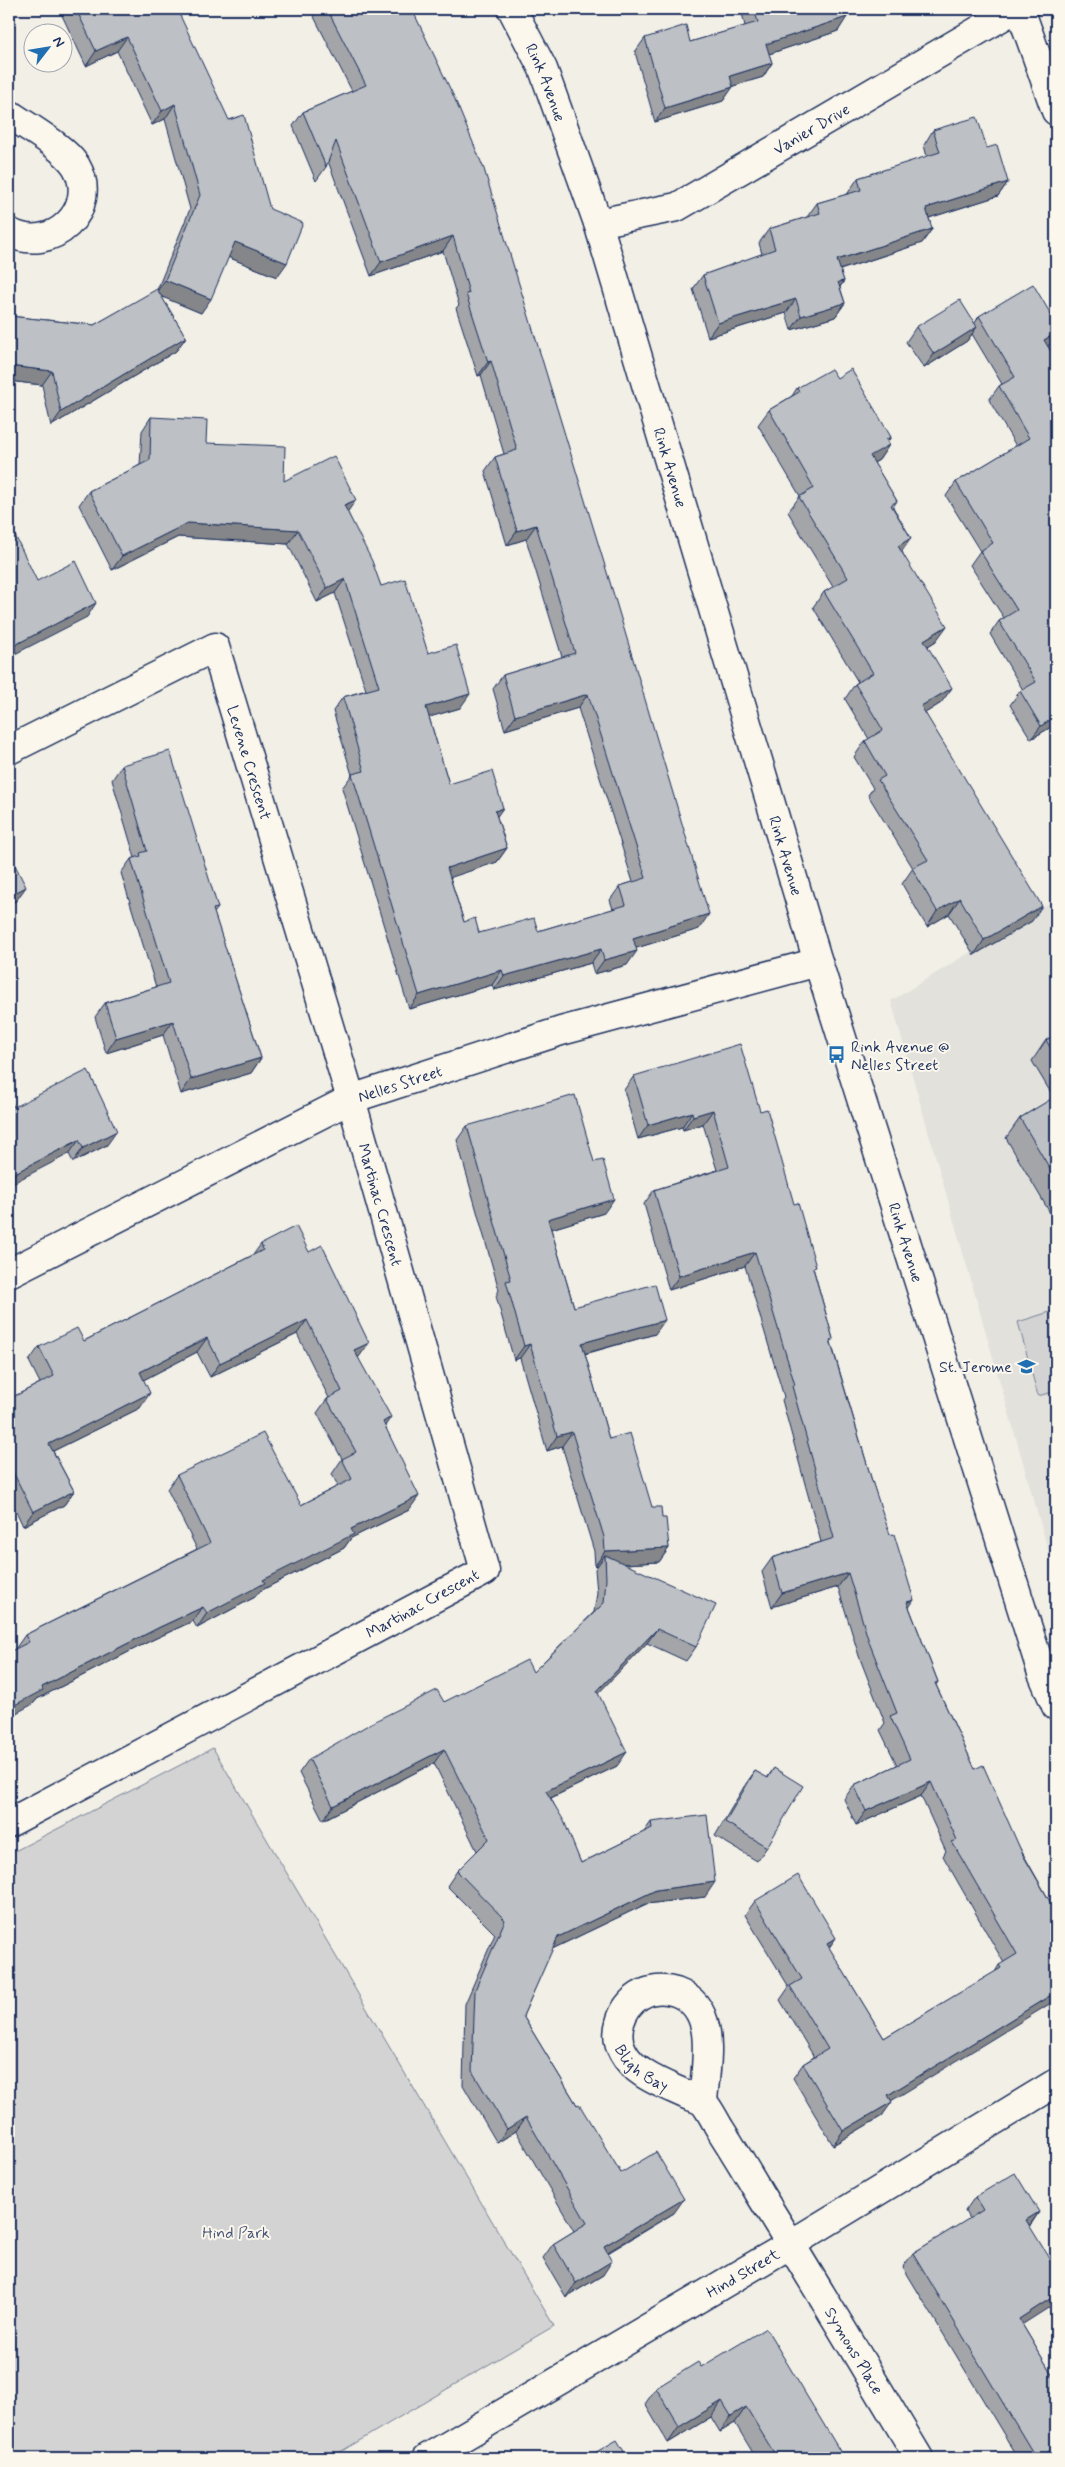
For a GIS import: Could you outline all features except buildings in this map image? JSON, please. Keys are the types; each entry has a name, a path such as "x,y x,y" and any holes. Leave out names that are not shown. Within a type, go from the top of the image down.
{"street":[{"name":"Rink Avenue","path":"512,9 543,69 598,223 818,962 1042,1673 1056,1706"},
{"name":"Vanier Drive","path":"598,223 677,207 1015,9"},
{"path":"1020,9 1056,111"},
{"path":"9,114 64,154 76,166 82,182 82,191 75,215 64,228 50,236 33,239 17,236 9,232"},
{"name":"Levene Crescent","path":"9,750 215,647 351,1099"},
{"name":"Nelles Street","path":"9,1274 351,1099 561,1031 818,962"},
{"name":"Martinac Crescent","path":"9,1823 485,1571 351,1099"},
{"name":"Hind Street","path":"427,2458 791,2244 1056,2083"},
{"path":"703,2102 791,2244"},
{"name":"Symons Place","path":"791,2244 919,2458"}],"shaded area":[{"name":"St. Jerome","path":"1051,902 1056,903 1056,1578 891,1001"}],"green space":[{"path":"1056,1310 1056,1391 1038,1396 1018,1322"},
{"name":"Hind Park","path":"213,1748 554,2326 330,2458 9,2458 9,1854"}],"place":[{"name":"Rink Avenue @ Nelles Street","path":"837,1055"},
{"name":"St. Jerome","path":"1026,1366"}]}
